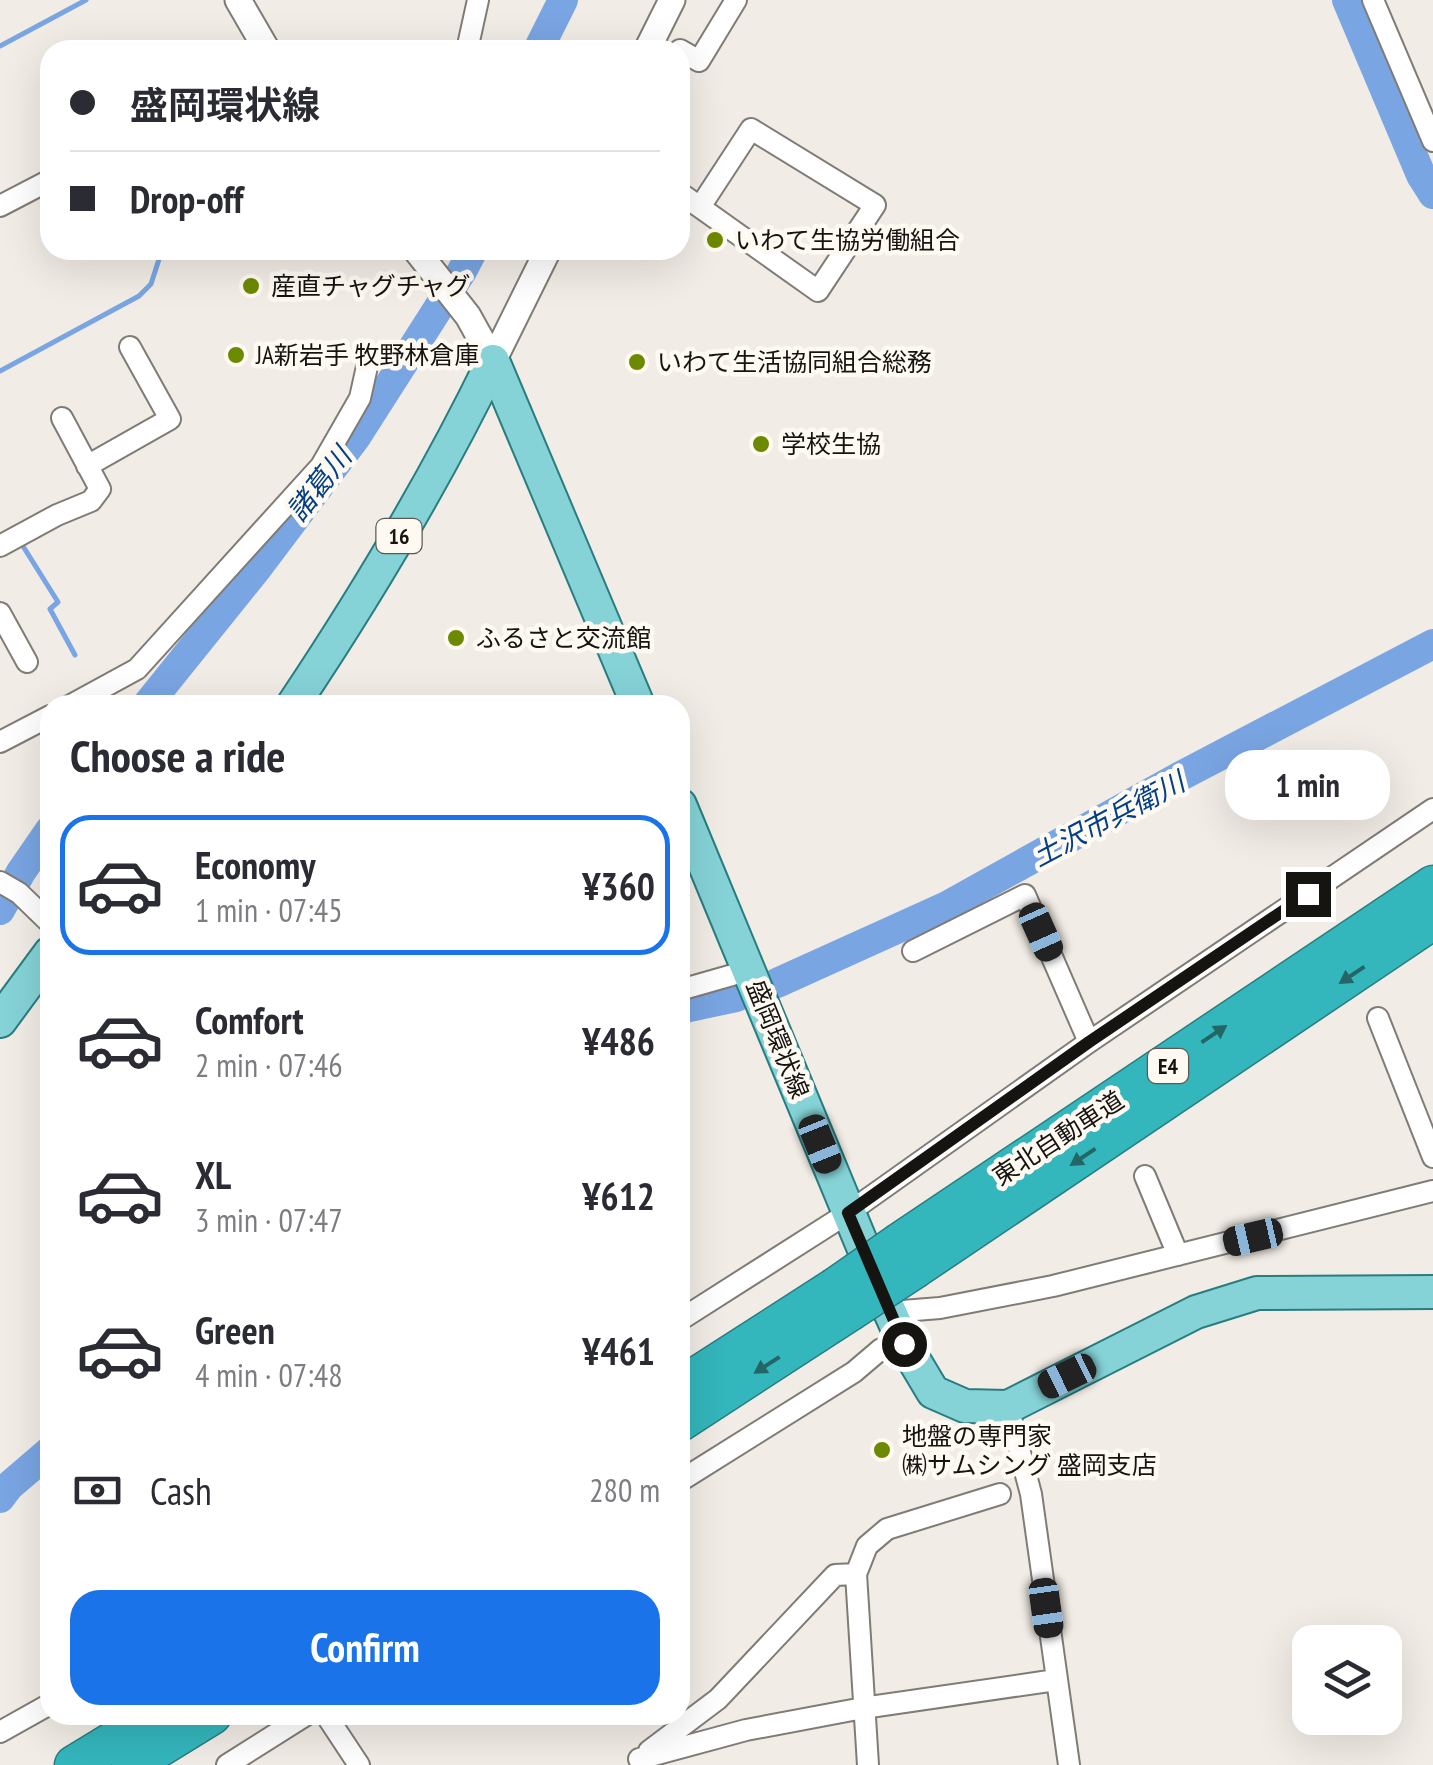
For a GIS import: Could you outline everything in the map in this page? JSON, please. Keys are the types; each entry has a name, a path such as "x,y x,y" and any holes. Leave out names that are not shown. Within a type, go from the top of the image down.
{"highway":[{"name":"東北自動車道","path":"690,1414 841,1300 1433,885"},
{"name":"東北自動車道","path":"908,1255 1433,920"},
{"name":"東北自動車道","path":"690,1382 841,1300"},
{"path":"74,1765 140,1725"},
{"path":"131,1765 196,1725"}],"main road":[{"name":"16","path":"300,695 359,604 452,446 493,361"},
{"path":"493,361 634,695"},
{"name":"盛岡環状線","path":"690,829 904,1344 933,1392 964,1406 1008,1407"},
{"path":"0,1021 40,967"},
{"path":"1008,1407 1196,1312 1257,1292 1433,1292"}],"street":[{"path":"238,0 261,40"},
{"path":"468,40 478,0"},
{"path":"652,40 672,0"},
{"path":"690,56 699,61 736,0"},
{"path":"1373,0 1433,141"},
{"path":"690,200 818,292 875,206 751,129 700,207"},
{"path":"0,206 40,185"},
{"path":"424,260 468,316 493,361"},
{"path":"493,361 543,260"},
{"path":"87,466 170,420 130,348"},
{"path":"90,695 138,669 320,466 360,398 368,362"},
{"path":"0,546 92,501 100,489 62,418"},
{"path":"0,613 27,662"},
{"path":"0,742 40,721"},
{"path":"690,1314 848,1213 1089,1042 1433,809"},
{"path":"9,888 40,914"},
{"path":"913,951 1025,896 1089,1042"},
{"path":"690,987 750,970"},
{"path":"1378,1018 1433,1158"},
{"path":"1145,1176 1178,1255"},
{"path":"890,1312 1000,1298 1433,1192"},
{"path":"690,1475 854,1372 881,1349 904,1344"},
{"path":"1008,1407 1031,1494 1069,1765"},
{"path":"868,1765 856,1574 867,1546 887,1529 933,1524 1000,1494"},
{"path":"690,1720 718,1699 835,1575 856,1574"},
{"path":"634,1762 746,1730 863,1708 1056,1680"},
{"path":"0,1732 40,1710"},
{"path":"227,1765 290,1725"},
{"path":"333,1725 359,1765"},
{"path":"634,1762 683,1725"}],"waterway":[{"path":"0,46 86,0"},
{"name":"諸葛川","path":"543,40 563,0"},
{"name":"土沢市兵衛川","path":"1347,0 1421,175 1433,194"},
{"path":"0,371 139,296 151,284 159,260"},
{"name":"諸葛川","path":"155,695 356,437 468,260"},
{"path":"18,545 21,543 58,602 50,609 75,655"},
{"name":"土沢市兵衛川","path":"777,983 945,907 1177,778 1433,644"},
{"name":"諸葛川","path":"0,910 40,844"},
{"name":"土沢市兵衛川","path":"690,1007 736,997"},
{"name":"土沢市兵衛川","path":"0,1498 40,1460"}],"place":[{"name":"いわて生協労働組合","path":"715,240"},
{"name":"産直チャグチャグ","path":"251,286"},
{"name":"JA新岩手 牧野林倉庫","path":"236,355"},
{"name":"いわて生活協同組合総務","path":"637,362"},
{"name":"学校生協","path":"761,444"},
{"name":"ふるさと交流館","path":"456,638"},
{"name":"地盤の専門家 ㈱サムシング 盛岡支店","path":"882,1450"}],"route":[{"path":"904,1344 848,1213 1089,1042 1308,894"}]}
